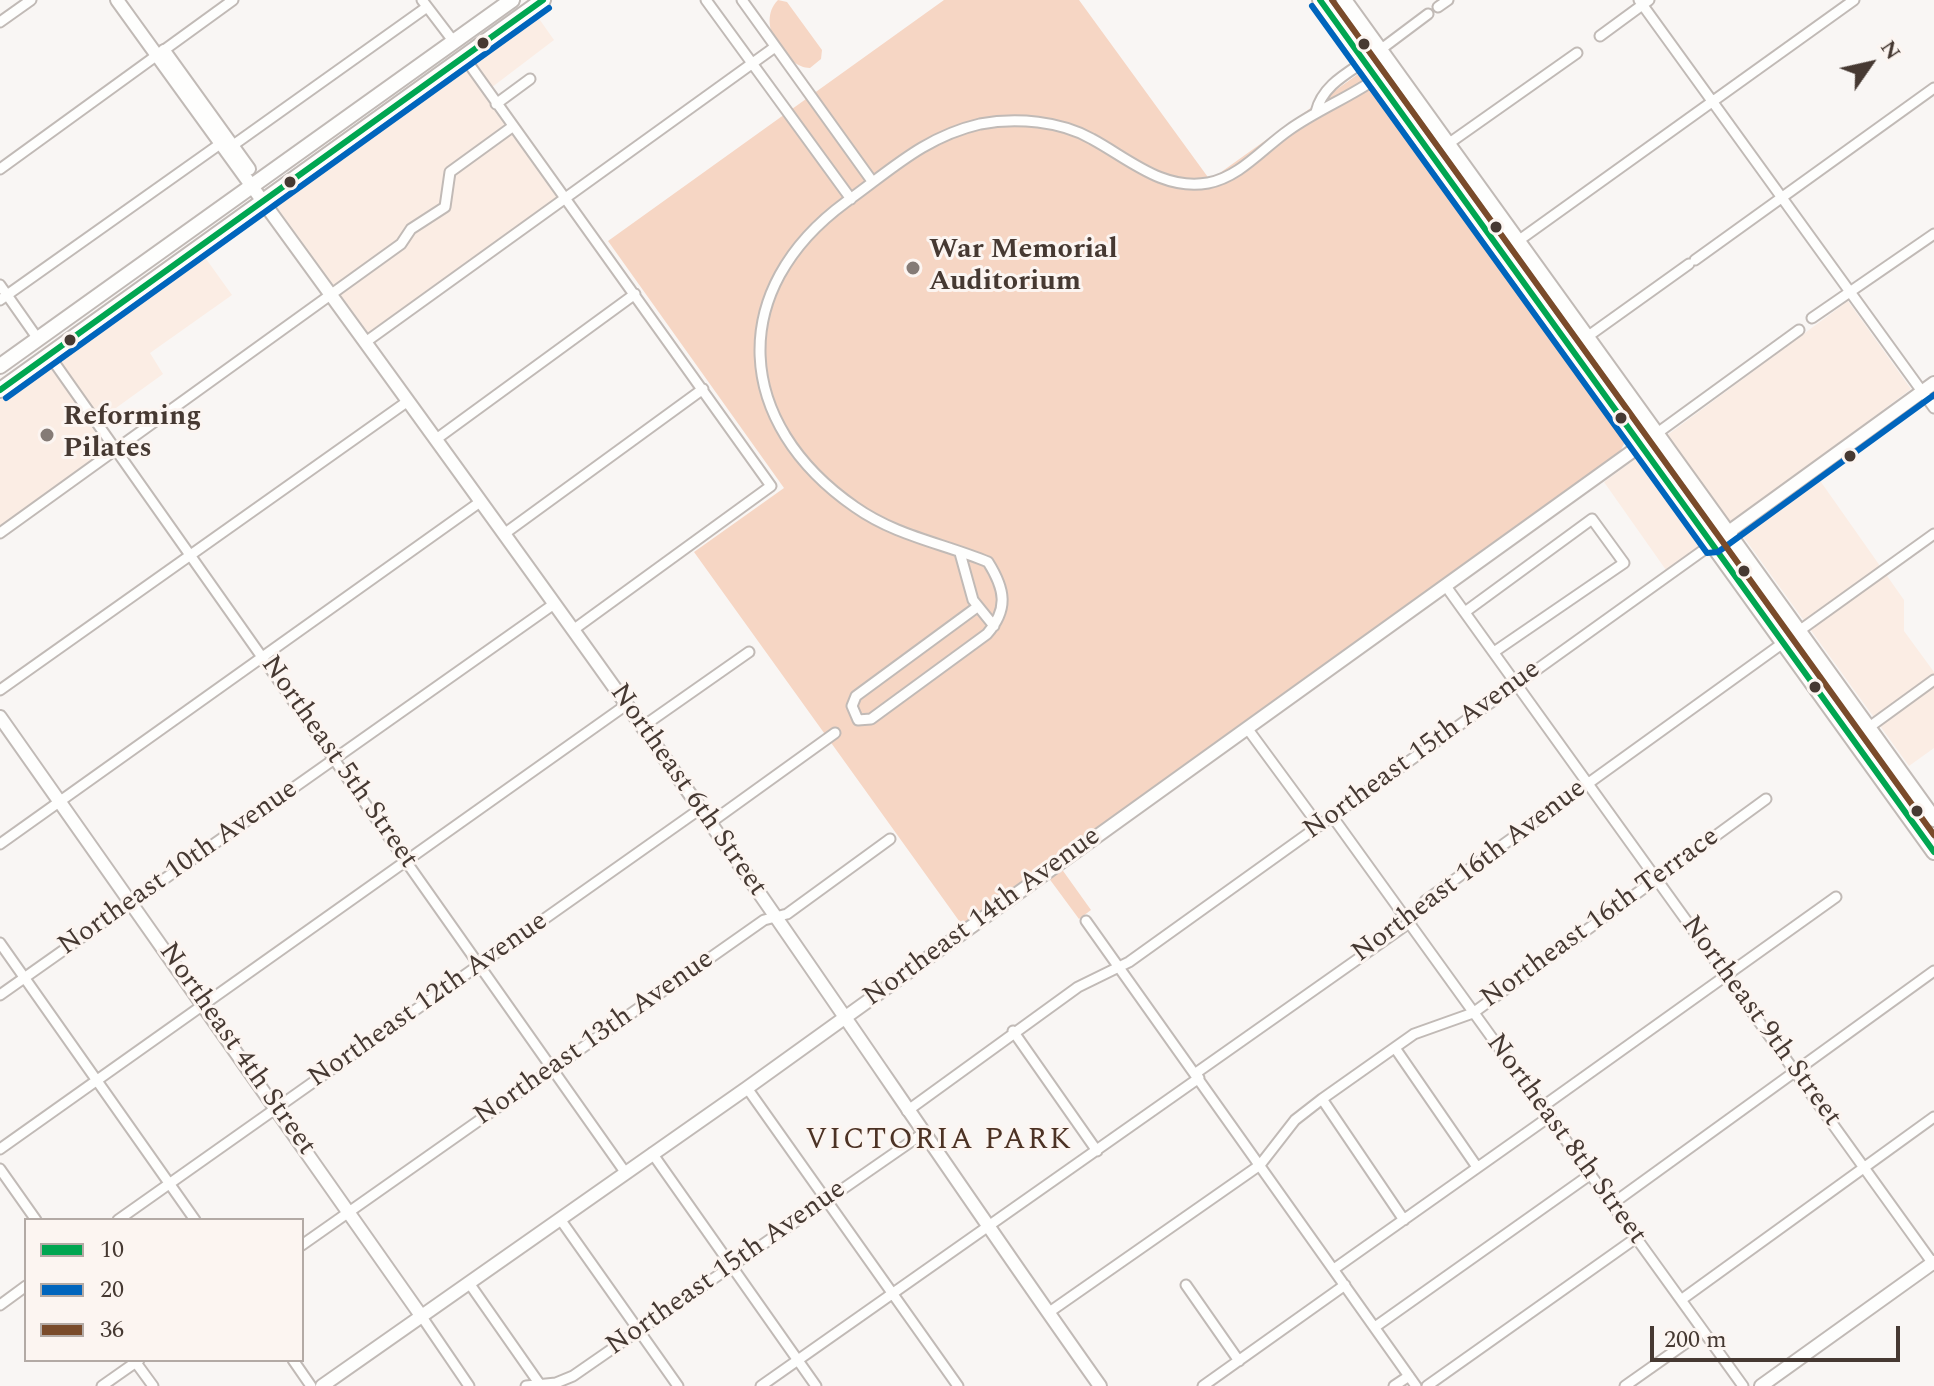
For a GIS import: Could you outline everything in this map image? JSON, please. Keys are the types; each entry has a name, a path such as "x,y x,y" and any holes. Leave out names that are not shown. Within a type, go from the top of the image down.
{"main road":[{"path":"0,366 256,186 512,0"},
{"path":"0,390 266,202 543,0"},
{"path":"1320,0 1934,852"},
{"path":"1344,0 1934,819"},
{"path":"464,57 479,24"},
{"path":"444,72 454,42"},
{"path":"1365,61 1398,74"},
{"path":"1485,228 1501,238 1518,241"},
{"path":"49,355 61,323"},
{"path":"30,369 38,339"},
{"path":"1852,738 1863,738 1880,745"}],"street":[{"path":"0,22 31,0"},
{"name":"Northeast 6th Street","path":"117,0 161,53"},
{"name":"Northeast 6th Street","path":"127,0 266,202 710,823 922,1134 1100,1386"},
{"path":"0,169 233,0"},
{"path":"706,0 851,199"},
{"path":"742,0 872,181"},
{"path":"1438,7 1448,0"},
{"path":"1518,241 1854,0"},
{"path":"1600,36 1644,2 1934,408"},
{"path":"4,298 425,4 454,42"},
{"path":"1380,50 1428,14"},
{"path":"367,341 775,47"},
{"path":"1448,144 1577,53"},
{"path":"464,57 771,486 573,630"},
{"path":"1316,112 1318,102 1331,85 1365,61"},
{"path":"977,607 856,696 852,706 858,720 871,719 994,626 1001,616 1004,598 983,560 895,531 828,487 786,437 771,410 761,379 765,309 777,276 802,239 918,146 946,134 982,124 1012,121 1056,125 1091,138 1134,167 1177,183 1208,183 1237,171 1316,112 1342,102 1377,78"},
{"path":"496,104 530,79"},
{"path":"1587,337 1934,88"},
{"path":"0,533 401,244 411,229 445,207 450,172 512,127"},
{"path":"1812,318 1934,234"},
{"path":"0,285 4,298 38,339"},
{"path":"435,440 635,294"},
{"path":"1656,434 1799,330"},
{"name":"Northeast 5th Street","path":"49,355 625,1172"},
{"name":"Northeast 15th Avenue","path":"907,1111 1013,1031 1078,987 1129,962 1934,383"},
{"path":"504,534 703,389"},
{"path":"0,690 408,401"},
{"name":"Northeast 14th Avenue","path":"322,1386 747,1088 1641,445"},
{"path":"0,844 480,502"},
{"path":"1465,612 1592,519 1624,563 1494,652"},
{"path":"1799,631 1934,534"},
{"path":"960,553 977,607 994,626"},
{"path":"965,572 983,560"},
{"name":"Northeast 9th Street","path":"1445,585 1934,1263"},
{"name":"Northeast 10th Avenue","path":"0,995 554,604"},
{"name":"Northeast 16th Avenue","path":"761,1386 1097,1151 1409,923 1415,910 1425,901 1783,643"},
{"path":"642,727 749,652"},
{"path":"1868,728 1934,680"},
{"path":"0,1149 626,705"},
{"name":"Northeast 4th Street","path":"0,717 351,1212 469,1386"},
{"path":"1247,728 1319,826"},
{"path":"710,823 835,733"},
{"name":"Northeast 16th Terrace","path":"1048,1313 1260,1165 1295,1120 1322,1099 1414,1034 1473,1013 1766,799"},
{"name":"Northeast 12th Avenue","path":"121,1218 700,809"},
{"name":"Northeast 8th Street","path":"1332,816 1743,1386"},
{"name":"Northeast 13th Avenue","path":"304,1244 764,920 787,914 890,839"},
{"path":"1542,1107 1836,897"},
{"path":"1086,921 1416,1386"},
{"path":"0,943 194,1218"},
{"path":"1612,1204 1934,971"},
{"path":"1013,1031 1097,1151"},
{"path":"1395,1048 1477,1167"},
{"path":"747,1088 958,1386"},
{"path":"1322,1099 1404,1220"},
{"path":"1334,1269 1549,1117"},
{"path":"1681,1300 1934,1117"},
{"name":"Northeast 15th Avenue","path":"526,1386 541,1386 573,1376 922,1134"},
{"path":"652,1153 816,1386"},
{"path":"0,1169 35,1218"},
{"path":"1375,1327 1591,1174"},
{"path":"560,1219 678,1386"},
{"path":"1427,1386 1636,1238"},
{"path":"1761,1386 1934,1263"},
{"path":"469,1283 541,1386"},
{"path":"1186,1285 1239,1361"},
{"path":"1203,1386 1345,1285"},
{"path":"0,1305 24,1287"},
{"path":"1625,1386 1703,1331"},
{"path":"102,1386 135,1362"},
{"path":"137,1362 153,1386"},
{"path":"294,1362 311,1386"},
{"path":"1394,1386 1409,1376"}],"shaded area":[{"path":"778,0 787,2 822,50 821,59 810,68 792,61 776,43 770,21"},
{"path":"944,0 1079,0 1210,180 1361,72 1626,440 1619,454 962,925 694,552 784,488 608,241"},
{"path":"535,13 554,40 483,94 557,198 369,334 276,206"},
{"path":"204,256 232,295 150,353 163,374 91,426 107,450 0,526 0,400"},
{"path":"1848,301 1911,389 1809,465 1904,600 1904,631 1934,672 1934,748 1909,766 1732,521 1666,570 1604,482"},
{"path":"1061,868 1091,910 1079,919 1048,877"}],"transit line":[{"name":"10","path":"0,390 543,0"},
{"name":"10","path":"1320,0 1934,852"},
{"name":"36","path":"1332,0 1934,835"},
{"name":"20","path":"1312,6 1707,553 1718,552 1934,395"},
{"name":"20","path":"6,398 549,8"}],"place":[{"name":"War Memorial Auditorium","path":"913,268"},
{"name":"Reforming Pilates","path":"47,435"}],"district":[{"name":"VICTORIA PARK","path":"939,1142"}]}
